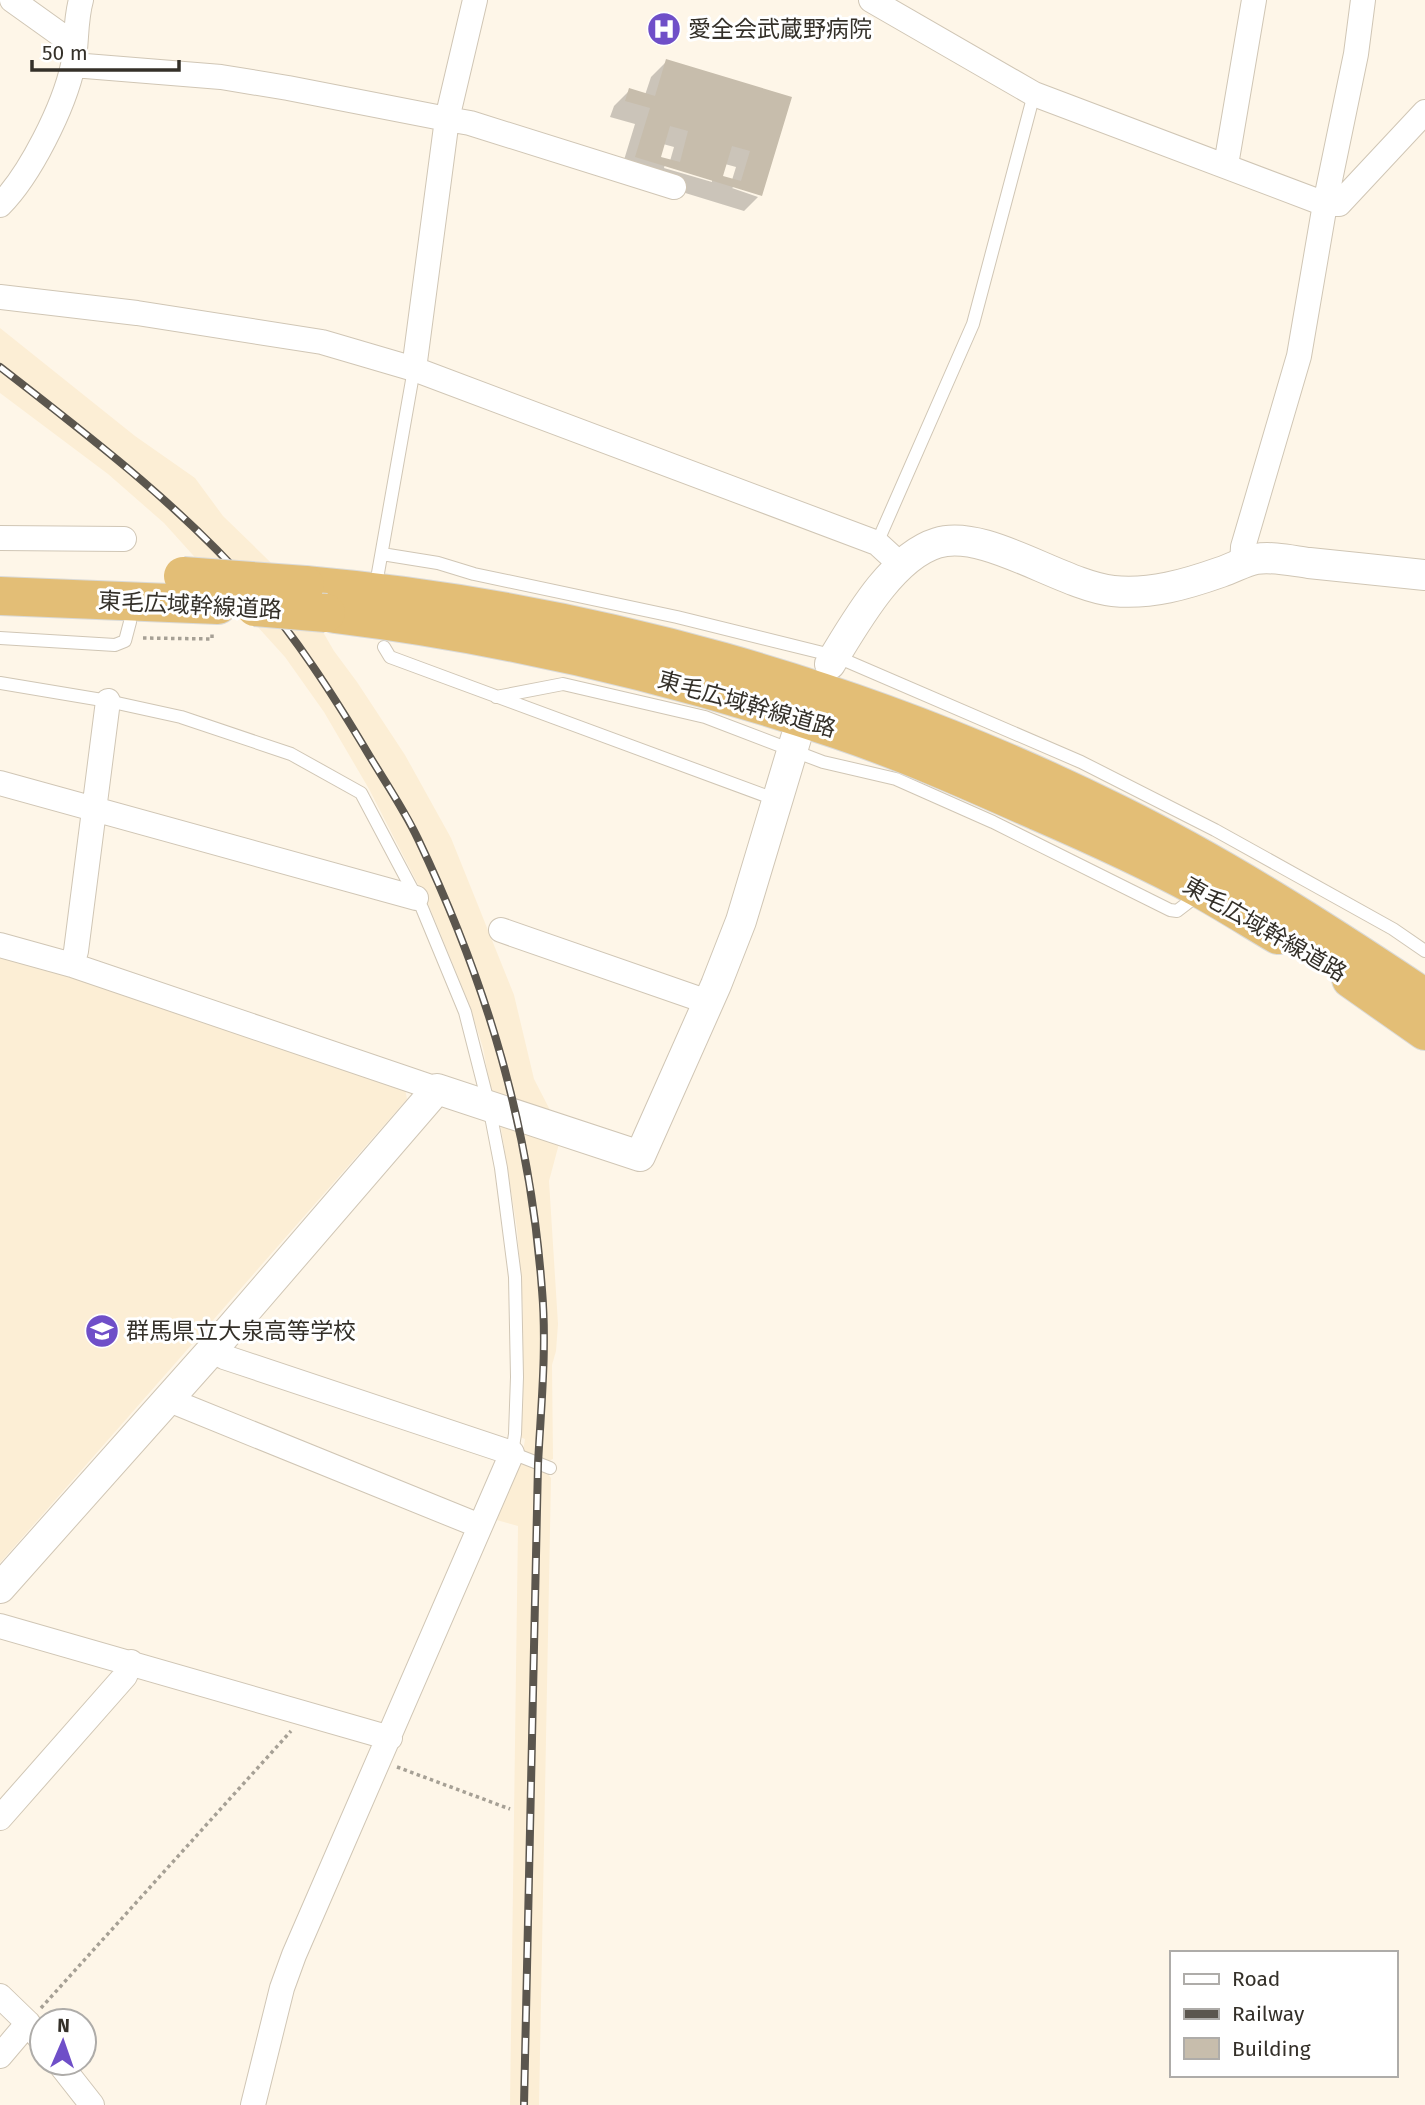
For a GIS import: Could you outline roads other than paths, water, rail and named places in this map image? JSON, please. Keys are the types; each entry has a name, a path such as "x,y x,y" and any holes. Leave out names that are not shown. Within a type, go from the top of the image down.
{"highway":[{"name":"東毛広域幹線道路","path":"0,571 183,576 315,599 377,619 567,654 709,690 840,730 928,763 1013,800 1104,840 1198,887 1350,978 1425,1031"},
{"name":"東毛広域幹線道路","path":"0,596 218,605 394,594 529,617 679,650 829,693 964,744 1118,814 1209,862 1423,991"}],"street":[{"path":"12,0 61,36 74,52 470,123 674,187"},
{"path":"0,205 20,181 38,151 63,99 74,52 81,0"},
{"path":"414,369 447,118 475,0"},
{"path":"871,0 1034,94 1325,204 1339,204 1425,112"},
{"path":"1226,165 1254,0"},
{"path":"1242,564 1243,547 1299,356 1325,204 1356,54 1363,0"},
{"path":"0,297 138,313 308,339 414,369 877,543 901,565"},
{"path":"0,538 129,545"},
{"path":"832,660 876,594 901,565 919,551 938,542 964,541 990,547 1079,584 1137,593 1193,582 1257,559 1425,575"},
{"path":"72,965 108,701"},
{"path":"0,945 72,965 640,1156 741,921 794,744"},
{"path":"0,783 416,898"},
{"path":"500,930 708,1002"},
{"path":"0,1588 212,1350 437,1089"},
{"path":"212,1350 224,1357 512,1453 294,1955 282,1989 253,2105"},
{"path":"179,1404 480,1526"},
{"path":"0,1626 307,1713 385,1749"},
{"path":"0,1818 125,1676 131,1662"},
{"path":"0,1996 28,2025"},
{"path":"0,2056 28,2037"},
{"path":"70,2077 92,2105"}],"lane":[{"path":"877,543 973,324 1034,94"},
{"path":"378,573 414,369"},
{"path":"382,554 438,563 474,574 677,617 832,660 1081,762 1215,830 1393,929 1425,951"},
{"path":"0,638 115,645 125,641 130,622"},
{"path":"384,646 390,657 777,800"},
{"path":"0,683 108,701 181,718 291,754 361,793 416,898 465,1012 489,1106 501,1168 515,1277 517,1377 512,1453 550,1468"},
{"path":"496,697 563,684 705,717 794,744 823,762 896,779 993,822 1170,910 1178,911 1190,901 1198,887"}],"railway":[{"path":"0,367 134,474 197,530 256,592 299,647 351,725 418,839 465,949 502,1059 516,1115 536,1230 544,1334 538,1464 524,2105"}],"place":[{"name":"愛全会武蔵野病院","path":"664,29"},
{"name":"群馬県立大泉高等学校","path":"102,1331"}]}
